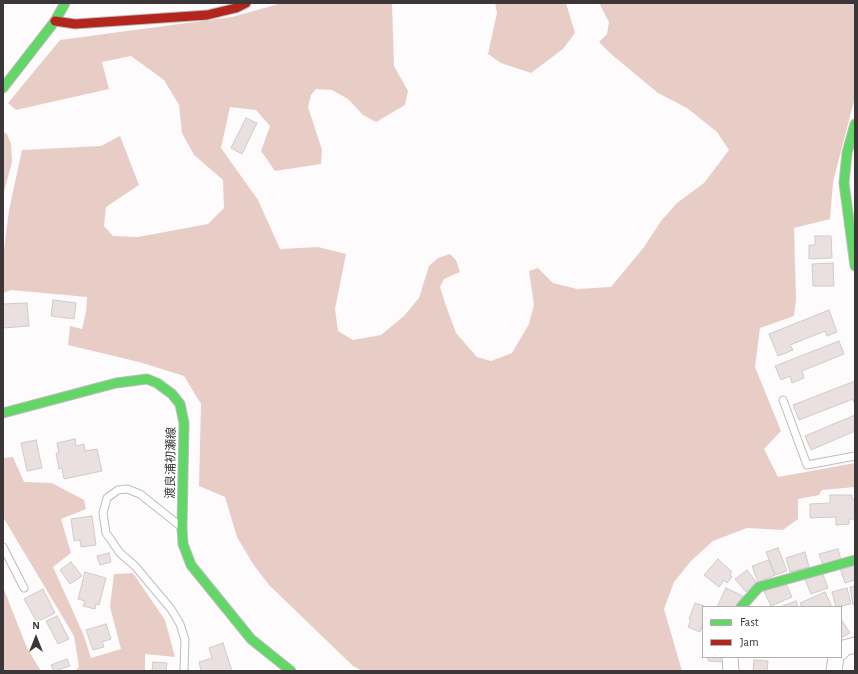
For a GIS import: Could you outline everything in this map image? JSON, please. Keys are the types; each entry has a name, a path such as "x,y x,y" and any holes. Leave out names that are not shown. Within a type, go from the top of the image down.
{"main road":[{"path":"3,88 55,21 65,3"},
{"path":"55,21 75,24 207,15 236,8 246,3"},
{"path":"855,124 847,152 844,183 855,266"},
{"name":"渡良浦初瀬線","path":"3,412 116,383 147,379 157,383 172,394 180,404 184,423 182,528 184,544 191,565 251,638 291,671"},
{"path":"742,606 759,586 855,560"}],"street":[{"path":"842,651 844,648 855,645"},
{"path":"730,658 731,671"},
{"path":"834,671 836,658"}],"lane":[{"path":"783,400 807,465 855,456"},
{"path":"182,528 140,494 127,489 118,490 107,498 103,513 106,533 120,553 135,566 171,609 180,624 186,640 184,671"},
{"path":"3,548 24,588"}],"shaded area":[{"path":"282,3 392,3 394,66 408,91 405,105 376,122 363,115 348,99 332,90 316,89 311,95 308,107 322,150 321,164 275,171 261,151 270,126 256,110 230,107 221,148 258,200 280,249 318,247 346,254 335,309 338,331 353,340 381,335 404,316 419,298 429,266 438,258 450,254 456,260 460,272 444,279 440,287 456,333 477,357 491,361 512,353 529,324 534,305 529,271 538,268 553,283 577,289 611,287 644,247 661,221 677,203 704,183 729,150 717,132 687,108 658,93 611,54 599,42 607,34 609,22 599,3 855,3 855,97 833,182 830,219 794,228 796,299 794,316 760,328 755,367 781,431 764,449 778,477 855,463 855,487 822,490 819,495 798,499 798,519 783,530 747,528 713,541 691,561 674,582 664,609 682,671 362,671 353,666 269,585 253,564 237,537 225,497 199,486 201,404 184,376 139,362 68,345 70,326 82,329 86,312 87,297 11,290 3,293 3,258 9,210 22,150 101,146 120,136 139,185 106,207 104,226 113,236 138,237 208,224 224,208 223,180 194,155 182,133 179,105 164,80 131,56 102,62 109,89 16,110 8,103 60,40 232,17"},
{"path":"495,3 566,3 575,33 563,49 531,73 501,63 488,54 497,13"},
{"path":"3,132 7,134 11,144 12,162 3,195"},
{"path":"13,457 24,482 52,483 84,500 86,509 61,519 71,553 53,567 84,636 91,658 121,649 110,607 114,574 133,573 165,620 175,657 145,654 145,671 75,671 79,667 74,636 3,517 3,458"},
{"path":"3,587 27,648 41,671 3,671"}],"building":[{"path":"246,118 257,123 242,154 231,148"},
{"path":"815,236 831,236 832,258 809,259 809,245 815,245"},
{"path":"833,263 834,286 813,286 812,264"},
{"path":"53,300 76,303 74,319 51,316"},
{"path":"27,303 29,326 3,328 3,304"},
{"path":"829,310 837,332 827,336 825,331 790,345 793,350 778,356 769,334"},
{"path":"839,341 844,354 802,371 804,378 792,383 790,376 781,380 775,366"},
{"path":"855,381 855,405 853,399 799,420 793,405"},
{"path":"855,415 855,431 811,450 805,436"},
{"path":"75,439 76,446 84,444 85,451 97,449 102,471 64,479 62,468 59,469 56,453 59,453 57,443"},
{"path":"36,440 42,468 27,471 21,443"},
{"path":"830,495 852,495 852,499 855,499 855,519 849,519 849,524 836,525 836,517 810,518 810,504 830,503"},
{"path":"92,516 96,545 81,547 80,540 74,541 71,519"},
{"path":"778,548 787,571 775,575 766,552"},
{"path":"838,549 841,560 823,565 819,554"},
{"path":"805,552 809,567 790,572 786,558"},
{"path":"109,553 111,562 100,565 97,556"},
{"path":"718,559 732,572 730,575 732,577 727,583 724,580 719,587 704,575"},
{"path":"769,560 775,575 758,582 752,566"},
{"path":"71,562 82,576 70,584 60,570"},
{"path":"855,564 855,580 845,583 840,568"},
{"path":"747,570 757,583 746,592 735,579"},
{"path":"85,572 106,578 99,605 96,604 95,609 83,606 85,601 78,599"},
{"path":"822,572 828,588 811,594 805,579"},
{"path":"785,582 792,597 771,606 764,591"},
{"path":"855,586 855,604 853,605 850,587"},
{"path":"726,588 743,596 738,606 717,606"},
{"path":"847,588 851,604 836,606 832,592"},
{"path":"43,589 55,613 37,622 24,599"},
{"path":"825,592 832,606 802,606 800,603"},
{"path":"796,601 798,606 783,606"},
{"path":"695,603 704,606 702,606 702,627 700,632 688,627 691,620 689,619"},
{"path":"57,616 69,639 58,644 46,621"},
{"path":"842,621 850,633 842,637"},
{"path":"106,624 111,639 102,642 104,647 93,650 86,630"},
{"path":"223,643 232,671 201,671 199,662 212,658 209,648"},
{"path":"708,658 724,658 723,662 708,661"},
{"path":"67,659 70,666 54,671 51,665"},
{"path":"754,660 768,661 767,671 753,671"},
{"path":"153,662 167,663 166,671 152,671"}],"traffic: fast":[{"path":"3,88 55,21 65,3"},
{"path":"855,124 847,153 844,183 855,266"},
{"path":"3,413 116,383 147,379 157,383 172,394 180,404 184,423 182,528 183,544 191,565 251,639 291,671"},
{"path":"742,606 759,587 855,560"}],"traffic: jam":[{"path":"55,21 75,24 207,15 236,8 246,3"}]}
